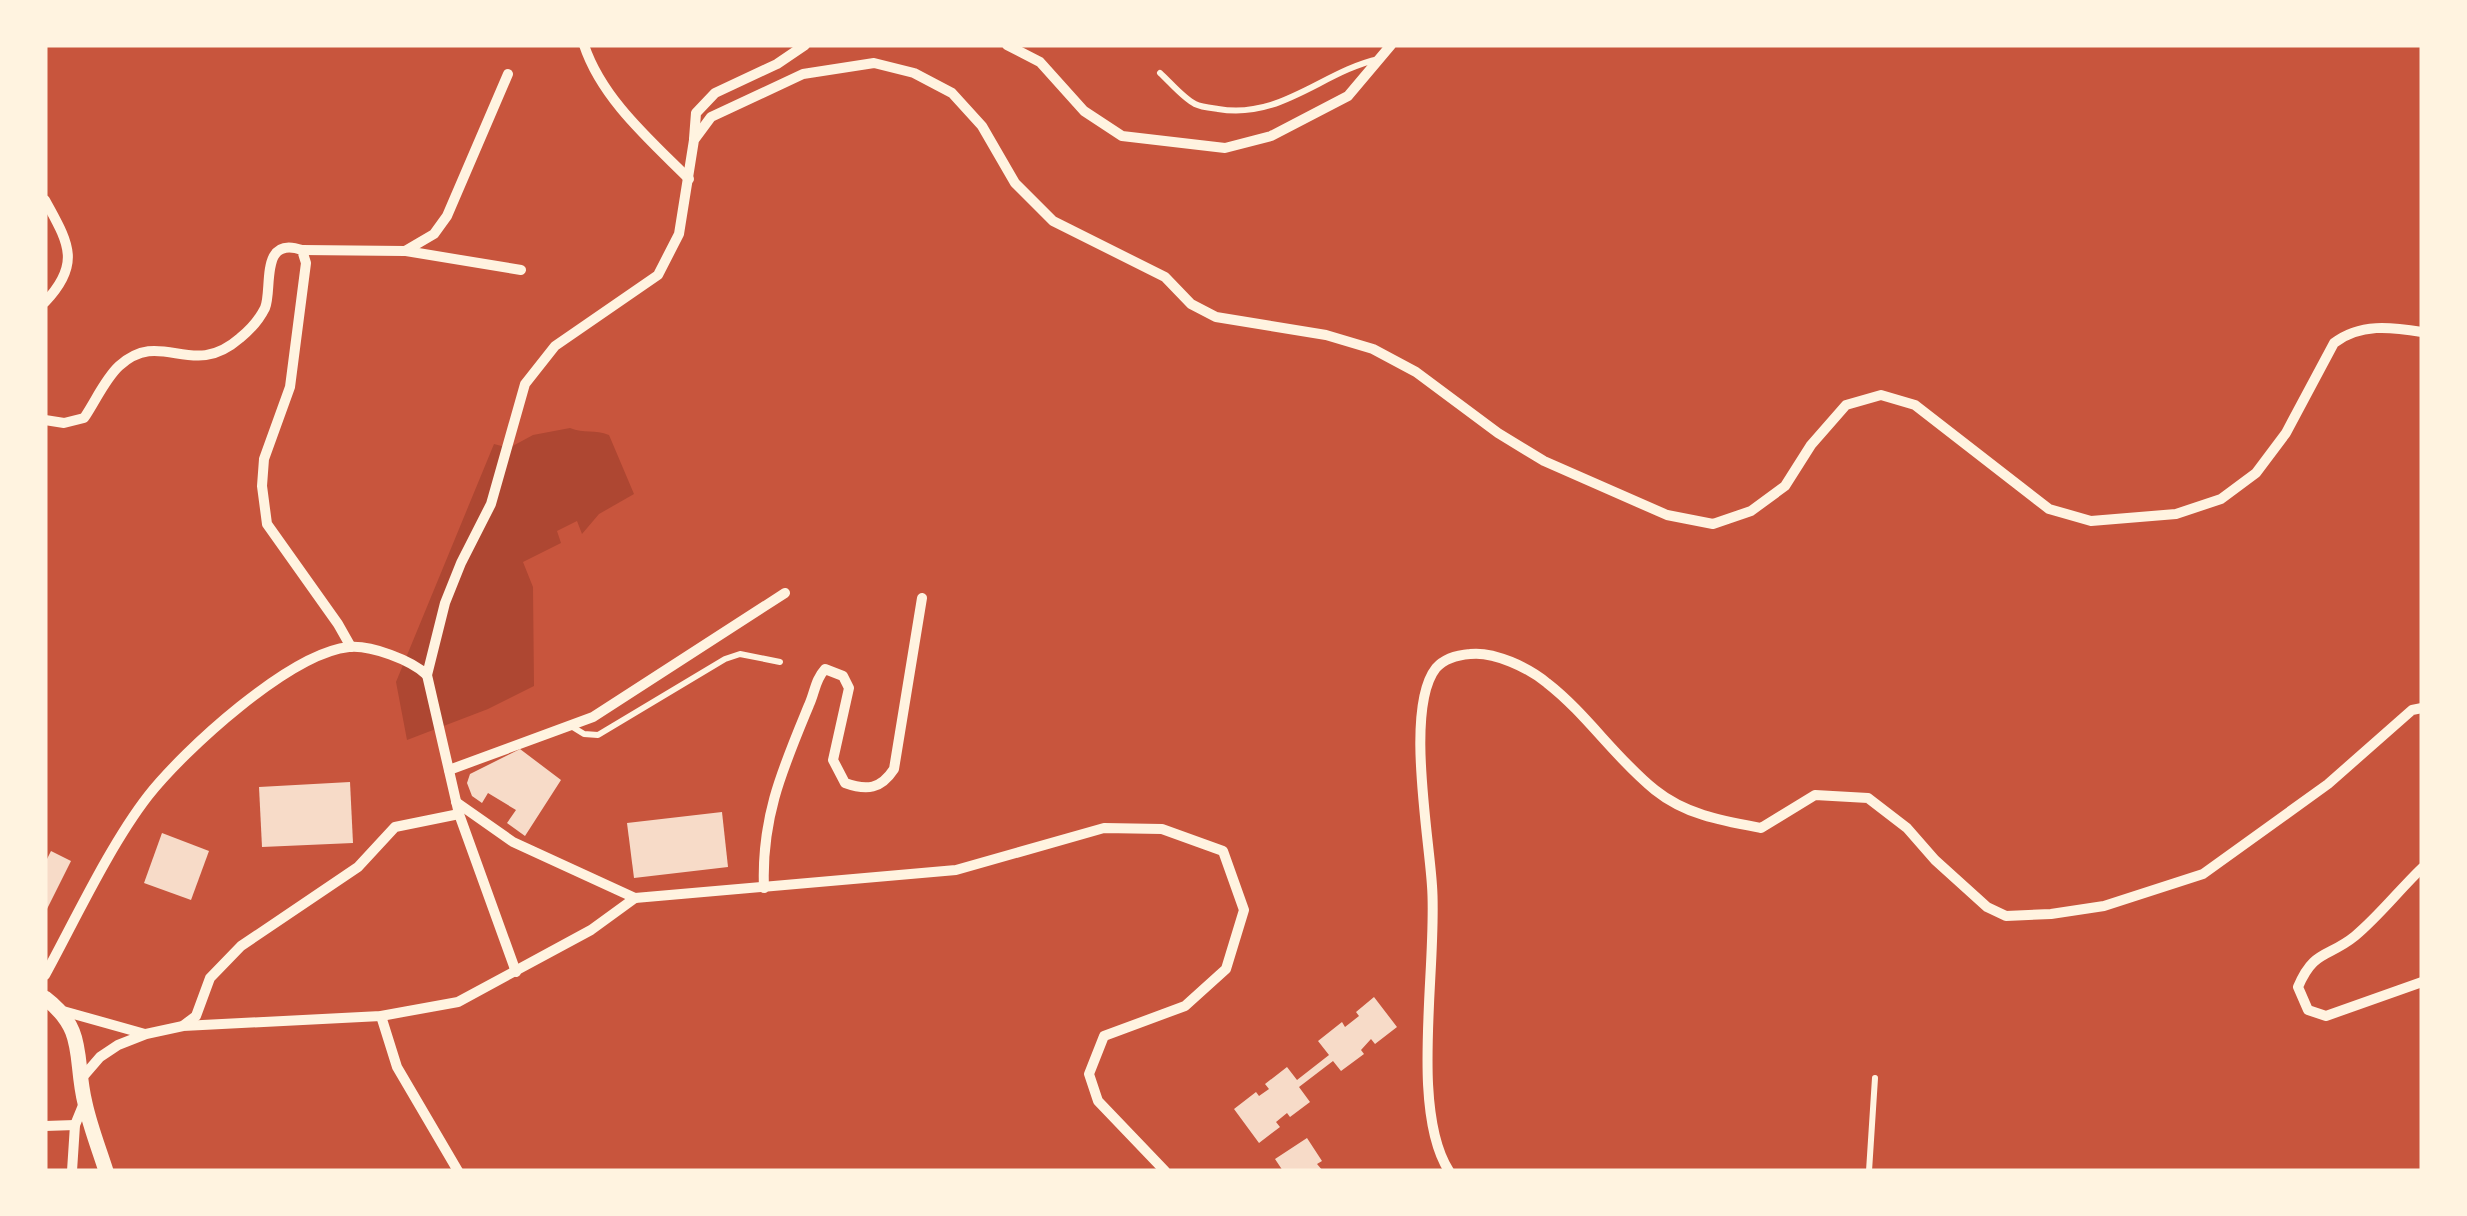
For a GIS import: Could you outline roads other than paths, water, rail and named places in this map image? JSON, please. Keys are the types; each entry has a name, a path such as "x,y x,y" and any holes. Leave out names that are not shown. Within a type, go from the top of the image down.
{"street":[{"path":"584,45 590,63 630,121 689,179"},
{"path":"516,972 457,808 426,675 445,603 460,563 491,504 524,384 556,346 658,275 679,234 696,113 715,93 777,64 805,45"},
{"path":"1008,45 1040,62 1084,110 1122,136 1225,148 1271,136 1348,96 1391,45"},
{"path":"694,140 712,117 804,74 874,63 914,73 952,93 982,126 1015,183 1053,222 1164,278 1191,304 1216,317 1326,335 1373,349 1416,372 1498,433 1544,461 1667,515 1712,524 1751,511 1785,486 1846,405 1881,395 1915,405 2049,509 2091,521 2176,514 2221,499 2256,474 2286,433 2334,343 2346,333 2369,327 2422,332"},
{"path":"405,251 434,234 447,216 508,74"},
{"path":"45,200 70,245 65,275 45,302"},
{"path":"45,420 64,423 84,418 117,368 137,354 166,349 190,358 205,358 228,349 252,328 267,305 266,281 282,248 405,251 521,270"},
{"path":"302,250 306,262 296,361 264,458 263,505 267,524 351,647"},
{"path":"448,770 593,717 785,593"},
{"path":"764,888 763,854 779,773 812,699 817,677 825,669 843,676 848,688 834,760 845,783 861,789 874,788 894,770 922,598"},
{"path":"45,976 146,799 174,766 223,721 298,666 351,647 393,656 416,665 426,675"},
{"path":"1448,1171 1429,1120 1435,926 1419,742 1425,694 1436,668 1454,655 1478,653 1504,660 1544,680 1581,712 1657,792 1702,816 1761,828 1815,796 1868,798 1907,828 1987,907 2006,916 2104,906 2203,874 2328,784 2412,710 2422,708"},
{"path":"183,1026 196,1016 210,978 240,946 349,874 395,828 457,808 513,842 635,898 956,870 1104,828 1162,829 1223,851 1244,910 1226,970 1185,1006 1104,1036 1089,1074 1098,1101 1165,1171"},
{"path":"2422,868 2351,940 2307,966 2298,987 2308,1010 2326,1016 2422,982"},
{"path":"81,1079 100,1057 118,1045 183,1026 380,1016 458,1002 591,930 635,898"},
{"path":"45,998 63,1011 146,1034"},
{"path":"63,1011 78,1038 84,1102 106,1171"},
{"path":"380,1016 397,1067 458,1171"},
{"path":"72,1171 74,1125 84,1102"},
{"path":"45,1126 74,1125"}],"lane":[{"path":"1160,73 1195,104 1224,110 1260,110 1322,86 1352,65 1380,59"},
{"path":"570,725 584,734 598,734 740,654 780,662"},
{"path":"1869,1171 1876,1078"}]}
